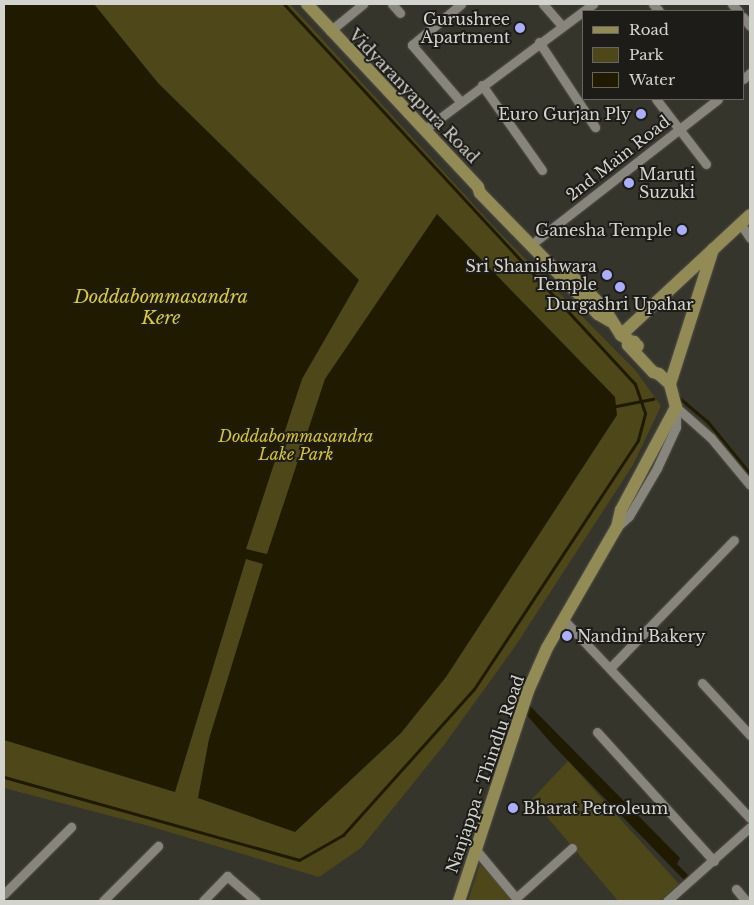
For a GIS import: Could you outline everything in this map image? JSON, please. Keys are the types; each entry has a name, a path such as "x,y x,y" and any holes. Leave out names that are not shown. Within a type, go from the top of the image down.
{"main road":[{"name":"Vidyaranyapura Road","path":"307,4 330,31 478,187 480,193 598,314 610,321"},
{"name":"Vidyaranyapura Road","path":"478,187 486,189 604,308 610,321 621,335"},
{"path":"670,384 659,374 653,372 628,345 634,342 621,335 745,219"},
{"path":"676,407 670,384 714,247"},
{"name":"Nanjappa - Thindlu Road","path":"459,901 528,691 563,619 617,527 620,510 676,407"}],"street":[{"path":"330,31 363,4"},
{"path":"392,4 400,13"},
{"path":"460,101 412,45 461,4"},
{"path":"543,4 561,25"},
{"path":"424,130 561,25 582,12"},
{"path":"539,42 596,127"},
{"path":"482,85 542,170"},
{"path":"657,100 706,164"},
{"name":"2nd Main Road","path":"537,240 717,100"},
{"path":"745,219 750,238"},
{"path":"676,407 711,438 750,485"},
{"path":"610,668 734,540"},
{"path":"563,619 750,818"},
{"path":"702,683 750,734"},
{"path":"597,732 714,861"},
{"path":"4,894 72,827"},
{"path":"667,901 750,827"},
{"path":"103,901 158,846"},
{"path":"476,850 516,898 572,848"},
{"path":"203,901 227,876 256,901"},
{"path":"736,889 746,901"}],"green space":[{"name":"Doddabommasandra Kere","path":"4,4 290,4 495,228 636,371 661,406 633,465 514,648 444,745 361,848 319,877 149,826 4,788"},
{"path":"568,761 679,884 660,901 618,901 532,799"},
{"path":"480,864 515,901 468,901"}],"water":[{"name":"Doddabommasandra Kere","path":"4,4 94,4 158,83 359,280 302,379 246,549 267,554 325,379 437,214 615,397 617,415 446,677 401,733 295,832 198,798 209,739 263,564 246,559 175,792 4,740"},
{"path":"529,705 680,858 677,864 689,876 685,881 552,744 525,713"}],"waterway":[{"path":"4,777 299,860 343,835 474,689 638,440 645,413 635,384 284,4"},
{"path":"677,396 707,421 750,474"},
{"path":"616,406 653,399"}],"place":[{"name":"Gurushree Apartment","path":"520,28"},
{"name":"Euro Gurjan Ply","path":"641,114"},
{"name":"Maruti Suzuki","path":"629,183"},
{"name":"Ganesha Temple","path":"682,230"},
{"name":"Sri Shanishwara Temple","path":"607,275"},
{"name":"Durgashri Upahar","path":"620,287"},
{"name":"Nandini Bakery","path":"567,636"},
{"name":"Bharat Petroleum","path":"513,808"}],"park label":[{"name":"Doddabommasandra Lake Park","path":"296,445"}]}
